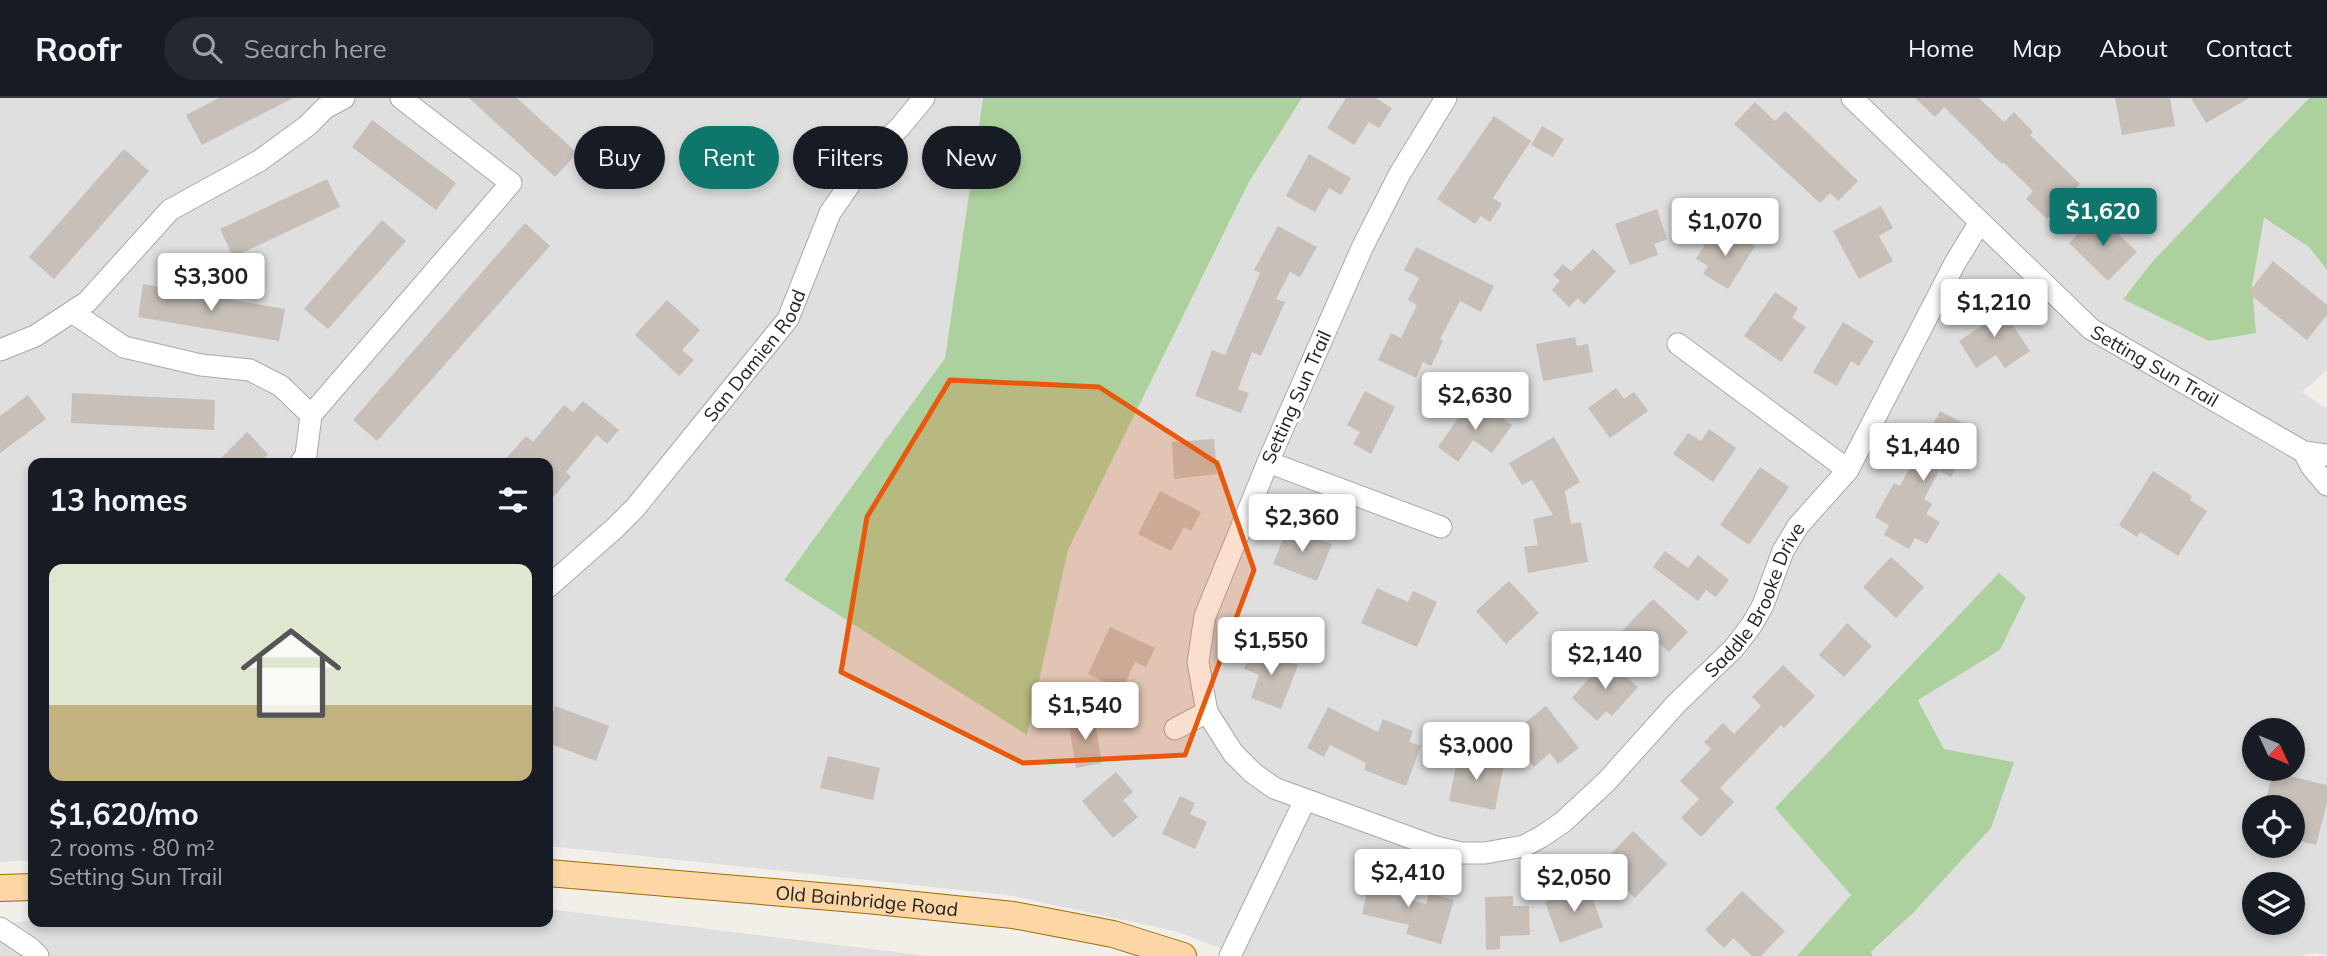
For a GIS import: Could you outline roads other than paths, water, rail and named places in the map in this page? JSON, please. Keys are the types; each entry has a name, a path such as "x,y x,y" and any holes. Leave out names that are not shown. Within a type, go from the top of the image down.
{"main road":[{"name":"Old Bainbridge Road","path":"553,873 1013,915 1113,934 1183,956"},
{"path":"0,888 28,887"}],"street":[{"path":"0,350 36,336 87,302 170,210 259,161 307,126 324,108 344,98"},
{"path":"304,458 312,415 511,183 401,98"},
{"name":"San Damien Road","path":"553,583 635,508 788,319 830,213 864,162 900,127 924,98"},
{"name":"Setting Sun Trail","path":"1305,800 1274,788 1253,773 1233,752 1207,712 1198,662 1205,616 1268,462 1362,248 1399,175 1446,98"},
{"name":"Setting Sun Trail","path":"1852,98 2091,329 2304,452 2327,455"},
{"name":"Saddle Brooke Drive","path":"1305,800 1436,847 1461,853 1505,851 1524,846 1563,822 1607,781 1676,704 1734,648 1751,626 1763,605 1783,551 1798,526 1848,470 1955,263 1980,222"},
{"path":"72,312 124,347 201,365 250,370 281,386 312,415"},
{"path":"1678,344 1848,470"},
{"path":"2304,452 2311,466 2327,485"},
{"path":"1268,462 1441,527"},
{"path":"1175,729 1207,712"},
{"path":"1230,956 1305,800"},
{"path":"0,928 38,956"}]}
